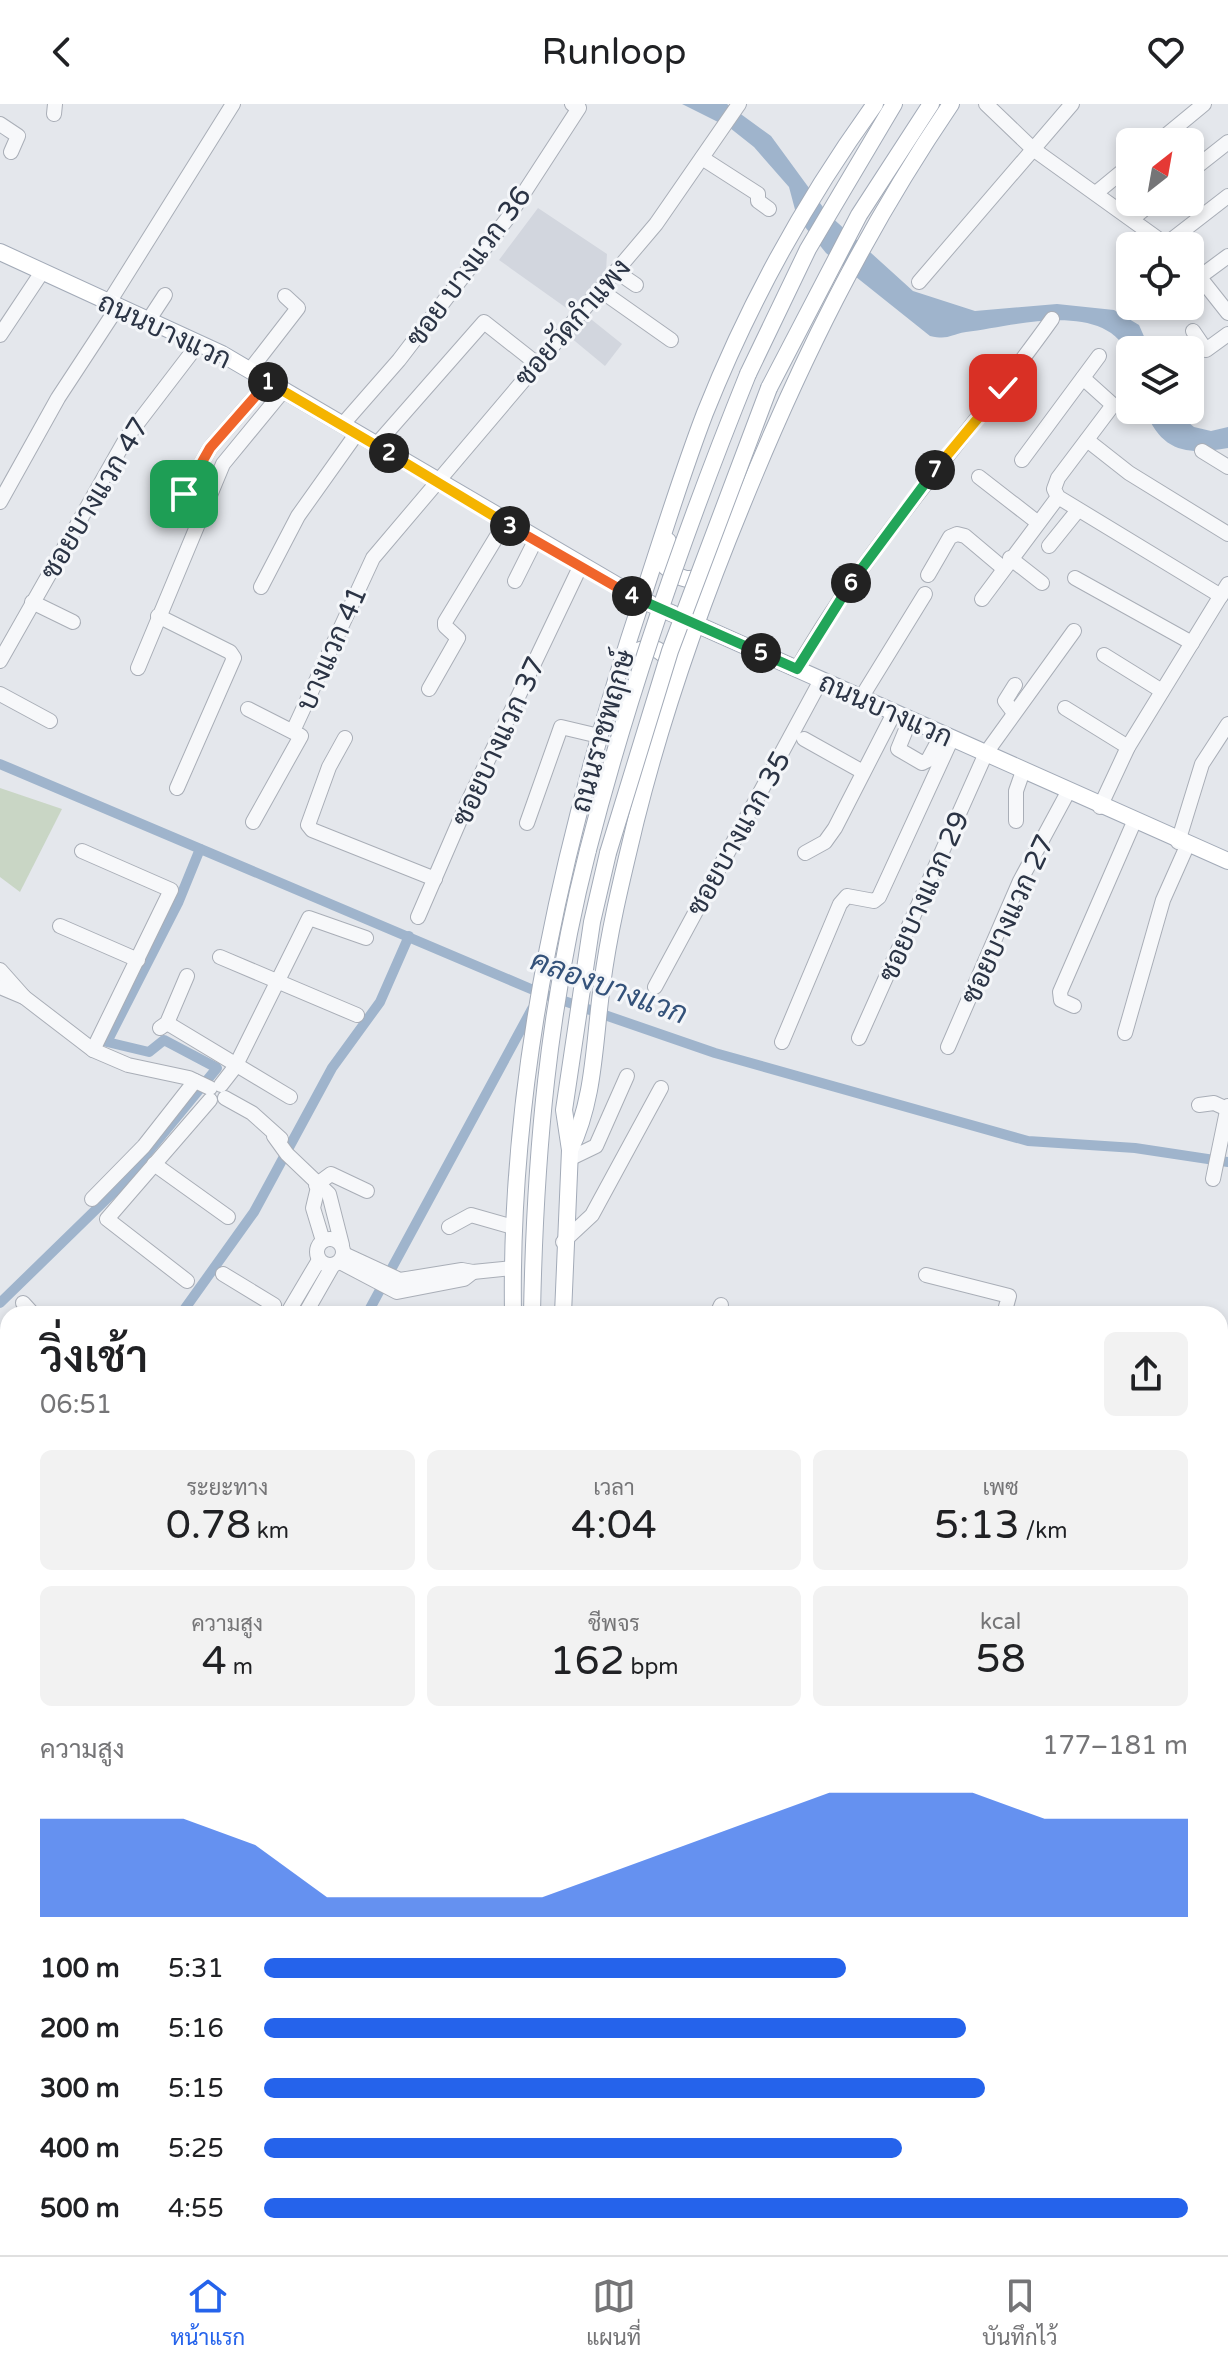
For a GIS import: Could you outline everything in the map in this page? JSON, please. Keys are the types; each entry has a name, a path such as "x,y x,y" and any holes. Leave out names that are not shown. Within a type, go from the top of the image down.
{"main road":[{"name":"ถนนราชพฤกษ์","path":"513,1306 513,1227 521,1108 541,978 599,736 704,415 730,355 792,236 875,104"},
{"name":"ถนนราชพฤกษ์","path":"532,1306 535,1199 548,1045 588,850 616,741 694,506 748,374 808,249 894,104"},
{"name":"ถนนราชพฤกษ์","path":"563,1306 563,1242 569,1155 564,1110 571,1046 608,853 666,663 717,517 769,388 931,104"},
{"name":"ถนนราชพฤกษ์","path":"868,217 951,104"},
{"name":"ถนนบางแวก","path":"0,252 112,306 199,343 250,370 535,541 642,600 1183,844 1228,861"},
{"name":"ถนนราชพฤกษ์","path":"569,1155 584,1116 602,984 637,818 677,676 732,529 838,270"},
{"path":"674,505 665,561 666,567 677,576 698,579 732,529"},
{"path":"622,660 643,647 653,649 668,657 677,676"}],"street":[{"path":"0,502 58,398 233,104"},
{"name":"ซอย บางแวก 36","path":"350,428 512,213 579,108 572,104"},
{"name":"ซอยวัดกำแพง","path":"437,482 617,272 684,188 739,104"},
{"path":"986,104 1033,149 1150,232"},
{"path":"919,282 1072,104"},
{"path":"1175,128 1204,104"},
{"path":"0,124 18,136 11,152"},
{"path":"1204,161 1228,142"},
{"path":"702,158 758,194 758,201 769,209"},
{"path":"1096,193 1116,177"},
{"path":"1183,232 1228,196"},
{"path":"1132,219 1136,216"},
{"path":"1204,274 1228,256"},
{"path":"0,335 42,272"},
{"path":"617,272 636,285"},
{"path":"1204,280 1228,313"},
{"path":"600,290 671,340"},
{"path":"148,321 165,295"},
{"path":"250,370 298,308 285,296"},
{"path":"797,669 868,559 916,493 1003,388 1052,319"},
{"path":"376,445 484,322 536,363"},
{"path":"1193,331 1206,350 1228,334"},
{"name":"ซอยบางแวก 47","path":"0,661 127,437 199,343"},
{"path":"1022,460 1099,356"},
{"path":"1083,378 1113,405 1055,484 1058,497 1224,590 1128,747 1100,807"},
{"path":"184,494 210,448 268,382"},
{"path":"138,668 223,464 283,391"},
{"path":"261,587 350,428"},
{"path":"1087,440 1129,473 1228,534"},
{"path":"1202,451 1228,467"},
{"path":"979,477 1037,522"},
{"name":"บางแวก 41","path":"253,822 301,736 293,731 367,568 437,482"},
{"path":"982,599 1058,497"},
{"path":"1049,546 1078,510"},
{"path":"429,689 458,638 445,622 505,523"},
{"path":"928,575 950,537 957,534 1042,583"},
{"path":"515,581 535,541"},
{"name":"ซอยบางแวก 37","path":"418,917 580,567"},
{"path":"1075,578 1192,643"},
{"path":"861,698 925,594"},
{"path":"32,602 73,622"},
{"path":"158,616 230,652 234,658 177,788"},
{"name":"ซอยบางแวก 29","path":"859,1038 986,753 1074,631"},
{"path":"1104,655 1162,691"},
{"name":"ซอยบางแวก 35","path":"655,987 821,680"},
{"path":"1014,713 1005,701 1015,685"},
{"path":"0,694 50,721"},
{"path":"1065,708 1128,747"},
{"path":"248,709 293,731"},
{"path":"805,853 830,837 894,713"},
{"path":"910,720 898,749 922,763 947,736"},
{"path":"1125,1033 1163,900 1183,844 1202,764 1228,724"},
{"path":"527,823 561,727 599,736"},
{"path":"782,1042 840,904 847,896 874,901 879,897 947,736"},
{"path":"345,738 329,767 308,825 312,830 435,879"},
{"path":"804,739 863,772"},
{"path":"1016,821 1016,791 1023,771"},
{"name":"ซอยบางแวก 27","path":"948,1047 1020,881 1068,792"},
{"path":"1074,1006 1061,1000 1060,992 1134,822"},
{"path":"82,851 171,890 93,1050"},
{"path":"187,1281 107,1219 235,1067 309,918 366,938"},
{"path":"60,926 138,960"},
{"path":"220,957 357,1015"},
{"path":"0,970 24,997 93,1050 128,1065 195,1081 252,1113 317,1186 329,1194 336,1257 309,1306"},
{"path":"187,976 163,1026 290,1097"},
{"path":"0,987 24,997"},
{"path":"569,1155 594,1148 627,1076"},
{"path":"92,1199 144,1146 195,1081"},
{"path":"563,1242 592,1215 661,1088"},
{"path":"1199,1105 1214,1103 1228,1108 1213,1179"},
{"path":"154,1164 228,1217"},
{"path":"367,1191 331,1174 317,1186 313,1208 323,1241 318,1248 398,1286 462,1270 473,1272 513,1268"},
{"path":"449,1227 471,1215 513,1227"},
{"path":"294,1306 336,1257"},
{"path":"223,1274 273,1306"},
{"path":"926,1275 1009,1296 1006,1306"}],"shaded area":[{"path":"538,208 607,254 606,271 572,312 499,260"},
{"path":"587,316 622,344 605,366 570,337"}],"green space":[{"path":"0,788 62,809 20,892 0,877"}],"water":[{"path":"682,104 727,104 771,136 828,214 913,291 975,311 1057,304 1114,310 1116,320 1131,320 1139,325 1144,336 1116,337 1102,328 1057,320 1008,325 945,337 930,336 826,253 797,217 789,187 754,147 730,128"},
{"path":"1152,424 1190,424 1211,431 1228,427 1228,448 1201,451 1178,448 1160,435"}],"waterway":[{"name":"คลองบางแวก","path":"0,764 538,992 715,1053 1028,1141 1135,1148 1228,1162"},
{"path":"0,1303 120,1186 217,1068 164,1040 149,1052 107,1042 178,903 200,849"},
{"path":"187,1306 254,1212 332,1068 380,1002 409,936"},
{"path":"371,1306 532,1009"}],"route":[{"path":"184,494 210,448 268,382 616,588 797,669 830,614 916,493 1003,388"}]}
